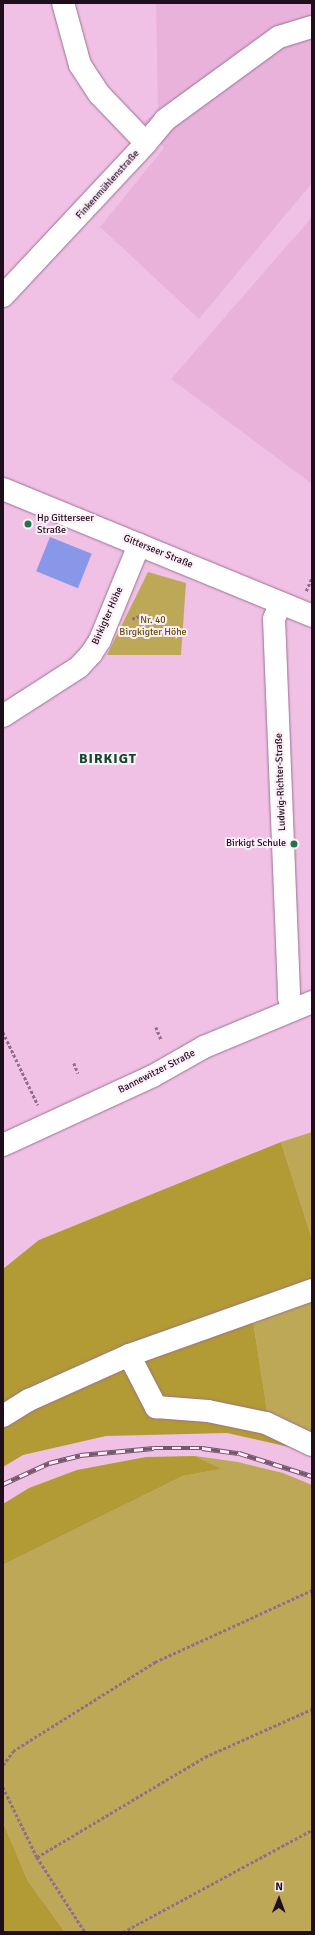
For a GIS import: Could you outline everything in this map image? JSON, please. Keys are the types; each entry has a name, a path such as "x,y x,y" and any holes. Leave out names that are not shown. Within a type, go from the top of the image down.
{"street":[{"name":"Finkenmühlenstraße","path":"3,296 146,143 99,94 80,65 63,3"},
{"path":"146,143 165,120 279,37 312,27"},
{"name":"Gitterseer Straße","path":"3,488 312,616"},
{"name":"Birkigter Höhe","path":"3,716 79,667 91,654 100,640 139,545"},
{"name":"Ludwig-Richter-Straße","path":"281,603 274,618 289,998 303,1006"},
{"name":"Bannewitzer Straße","path":"3,1145 158,1073 204,1048 303,1006"},
{"path":"3,1416 29,1400 129,1355 312,1290"},
{"path":"129,1355 156,1406 208,1411 266,1423 312,1445"}],"path":[{"path":"305,593 312,577"},
{"path":"156,1027 161,1039"},
{"path":"3,1032 41,1111"},
{"path":"74,1063 78,1072"},
{"path":"3,1764 13,1752 155,1662 312,1590"},
{"path":"37,1856 205,1756 312,1709"},
{"path":"3,1787 37,1856 84,1932"},
{"path":"123,1932 312,1830"}],"shaded area":[{"path":"156,3 312,3 312,183 199,319 100,227 164,148 143,122 158,112"},
{"path":"312,217 312,484 171,379"},
{"path":"281,1142 312,1239 312,1302 253,1320 267,1411 312,1434 312,1457 289,1447 227,1433 106,1436 23,1455 3,1467 3,1269 39,1240"},
{"path":"195,1456 221,1469 183,1476 3,1565 3,1504 29,1488 77,1470 146,1457"},
{"path":"3,1822 28,1881 65,1932 3,1932"}],"green space":[{"name":"Nr. 40 Birgkigter Höhe","path":"148,572 186,583 181,655 107,655"},
{"path":"312,1132 312,1239 281,1142"},
{"path":"312,1302 312,1434 267,1412 253,1320"},
{"path":"195,1456 238,1462 283,1473 312,1485 312,1932 65,1932 28,1881 3,1822 3,1565 183,1476 220,1469"}],"water":[{"path":"50,537 92,554 78,588 36,571"}],"railway":[{"path":"3,1484 49,1463 80,1455 154,1448 202,1448 239,1453 312,1476"}],"place":[{"name":"Hp Gitterseer Straße","path":"28,524"},
{"name":"Birkigt Schule","path":"294,844"}],"district":[{"name":"BIRKIGT","path":"108,759"}]}
